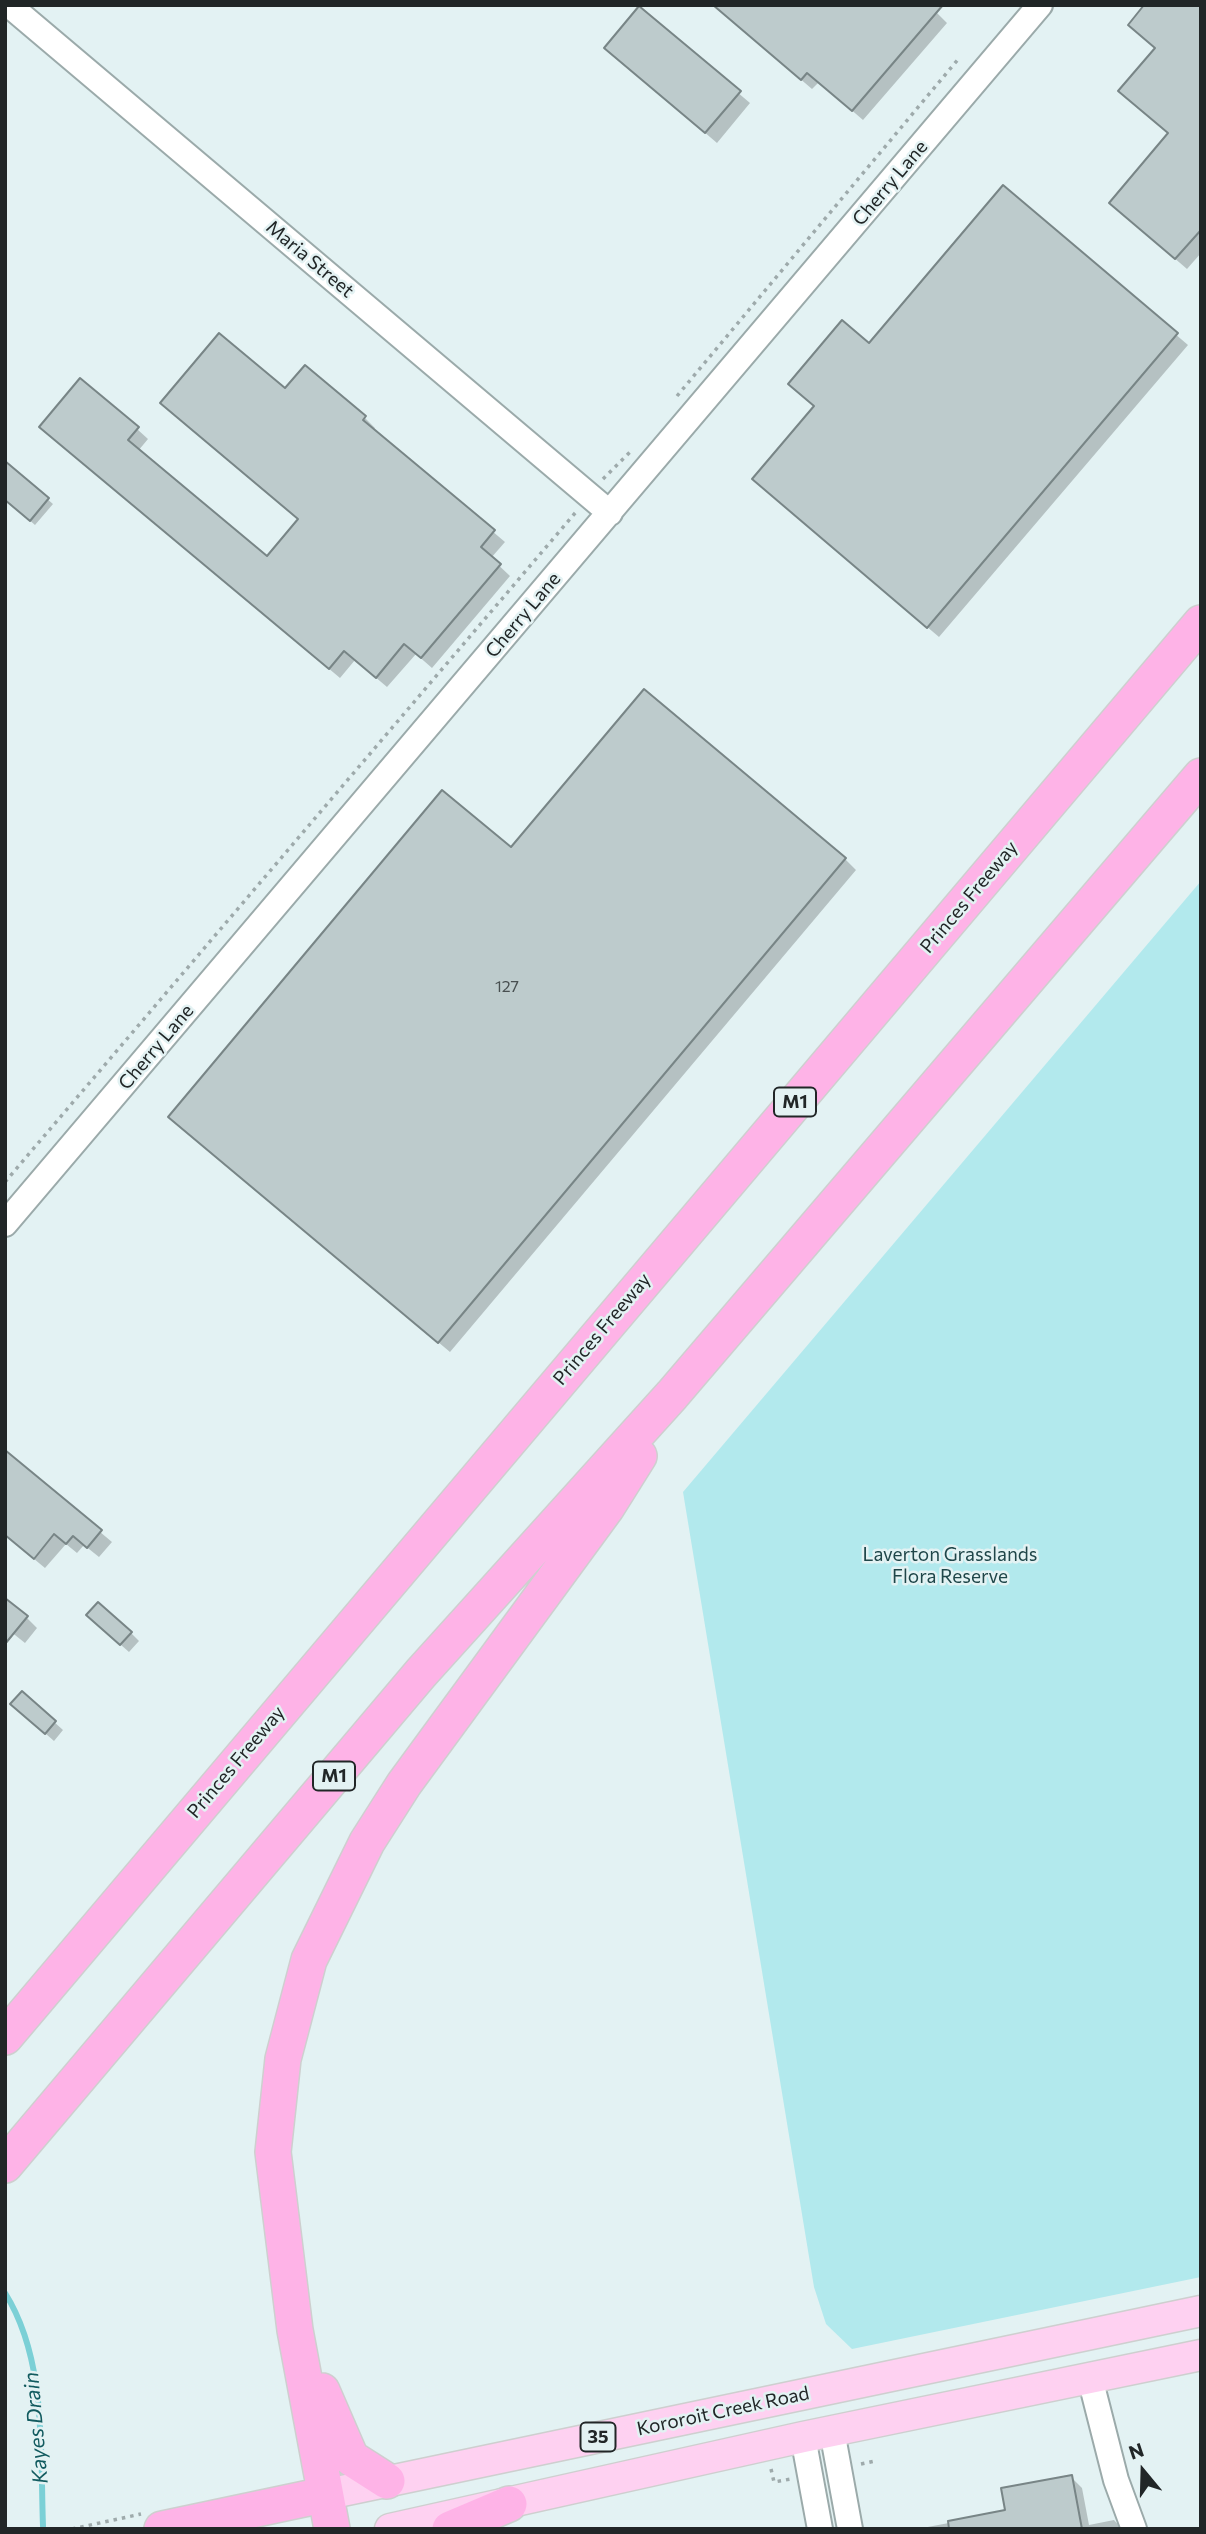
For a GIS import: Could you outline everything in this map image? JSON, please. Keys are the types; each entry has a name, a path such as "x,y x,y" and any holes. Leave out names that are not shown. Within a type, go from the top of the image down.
{"highway":[{"name":"Princes Freeway","path":"5,2037 1201,622"},
{"name":"M1","path":"5,2165 421,1673 672,1395 1201,776"},
{"path":"332,2529 323,2495 295,2330 273,2152 283,2059 309,1960 355,1864 404,1784 607,1507 672,1395"},
{"path":"5,2014 388,1581"},
{"path":"295,2330 351,2458 387,2481"},
{"name":"Kororoit Creek Road","path":"162,2529 323,2495"},
{"path":"450,2529 509,2504"}],"main road":[{"name":"Kororoit Creek Road","path":"323,2495 1201,2311"},
{"name":"35","path":"390,2529 803,2437 1201,2355"},
{"path":"810,2393 832,2431"},
{"path":"803,2437 810,2393"}],"street":[{"name":"Maria Street","path":"9,5 610,513"},
{"name":"Cherry Lane","path":"5,1224 1040,5"},
{"path":"1090,2378 1116,2480 1134,2529"},
{"path":"832,2431 850,2529"},
{"path":"803,2437 820,2529"}],"path":[{"path":"673,401 960,57"},
{"path":"5,1182 606,475 641,441"}],"green space":[{"name":"Laverton Grasslands Flora Reserve","path":"1201,881 1201,2277 852,2349 826,2324 814,2287 683,1492"}],"building":[{"path":"713,5 943,5 852,111 807,73 801,80"},
{"path":"1144,5 1201,5 1201,230 1175,259 1109,203 1168,133 1118,91 1155,48 1128,25"},
{"path":"639,6 741,91 705,133 604,48"},
{"path":"1003,185 1178,333 927,628 752,479 814,406 788,384 842,320 869,343"},
{"path":"219,333 285,388 305,365 366,416 363,420 495,530 481,547 501,564 421,658 404,644 376,678 344,651 329,669 39,427 80,378 139,427 128,440 267,556 298,519 160,403"},
{"path":"5,461 49,498 30,521 5,500"},
{"path":"644,689 846,858 438,1343 168,1117 442,790 511,847"},
{"path":"5,1450 102,1530 87,1548 73,1536 66,1544 54,1534 34,1559 5,1535"},
{"path":"5,1598 28,1616 5,1644"},
{"path":"98,1602 132,1632 120,1645 86,1615"},
{"path":"22,1691 56,1721 45,1734 10,1704"},
{"path":"1072,2475 1082,2529 949,2529 948,2521 1005,2510 1001,2488"}],"waterway":[{"name":"Kayes Drain","path":"5,2293 19,2319 35,2376 41,2437 43,2526"}]}
